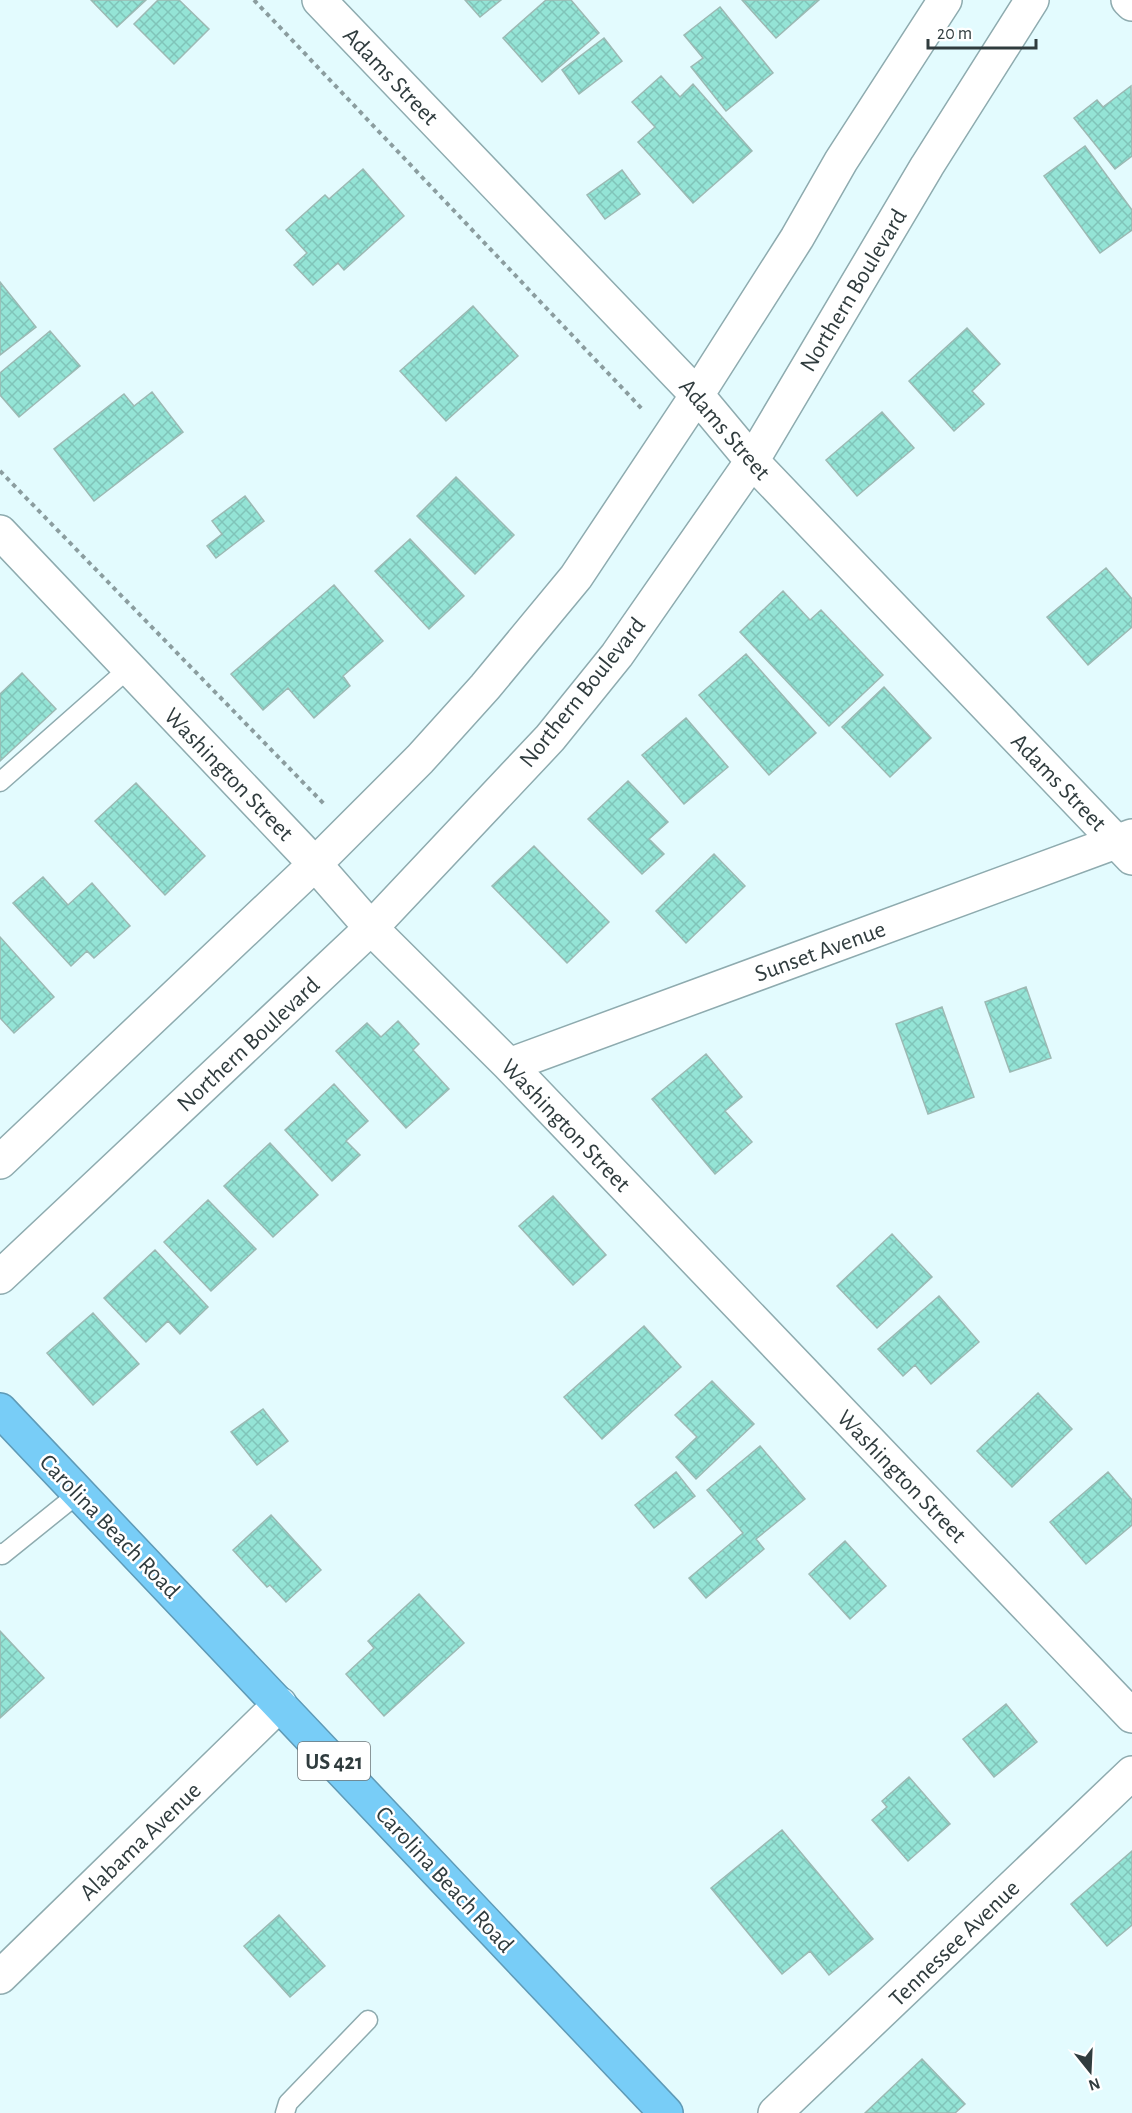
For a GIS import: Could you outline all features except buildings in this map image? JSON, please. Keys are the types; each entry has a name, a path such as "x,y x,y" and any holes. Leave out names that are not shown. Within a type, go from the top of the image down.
{"highway":[{"name":"Carolina Beach Road","path":"0,1410 666,2113"}],"street":[{"name":"Adams Street","path":"319,0 697,395 752,461 1127,845"},
{"path":"0,1162 315,864 427,751 485,687 576,577 697,395 797,238 841,161 945,0"},
{"name":"Northern Boulevard","path":"0,1277 371,928 550,738 617,655 752,461 927,166 1032,0"},
{"path":"1128,0 1132,4"},
{"name":"Washington Street","path":"0,532 315,864 371,928 509,1065 1132,1716"},
{"name":"Sunset Avenue","path":"509,1065 1127,845"},
{"name":"Alabama Avenue","path":"0,1977 280,1704"},
{"name":"Tennessee Avenue","path":"775,2113 1132,1773"}],"lane":[{"path":"0,782 128,669"},
{"path":"0,1553 2,1555 79,1493"},
{"path":"285,2113 288,2103 368,2020"}],"path":[{"path":"254,0 650,417"},
{"path":"0,471 327,807"}]}
